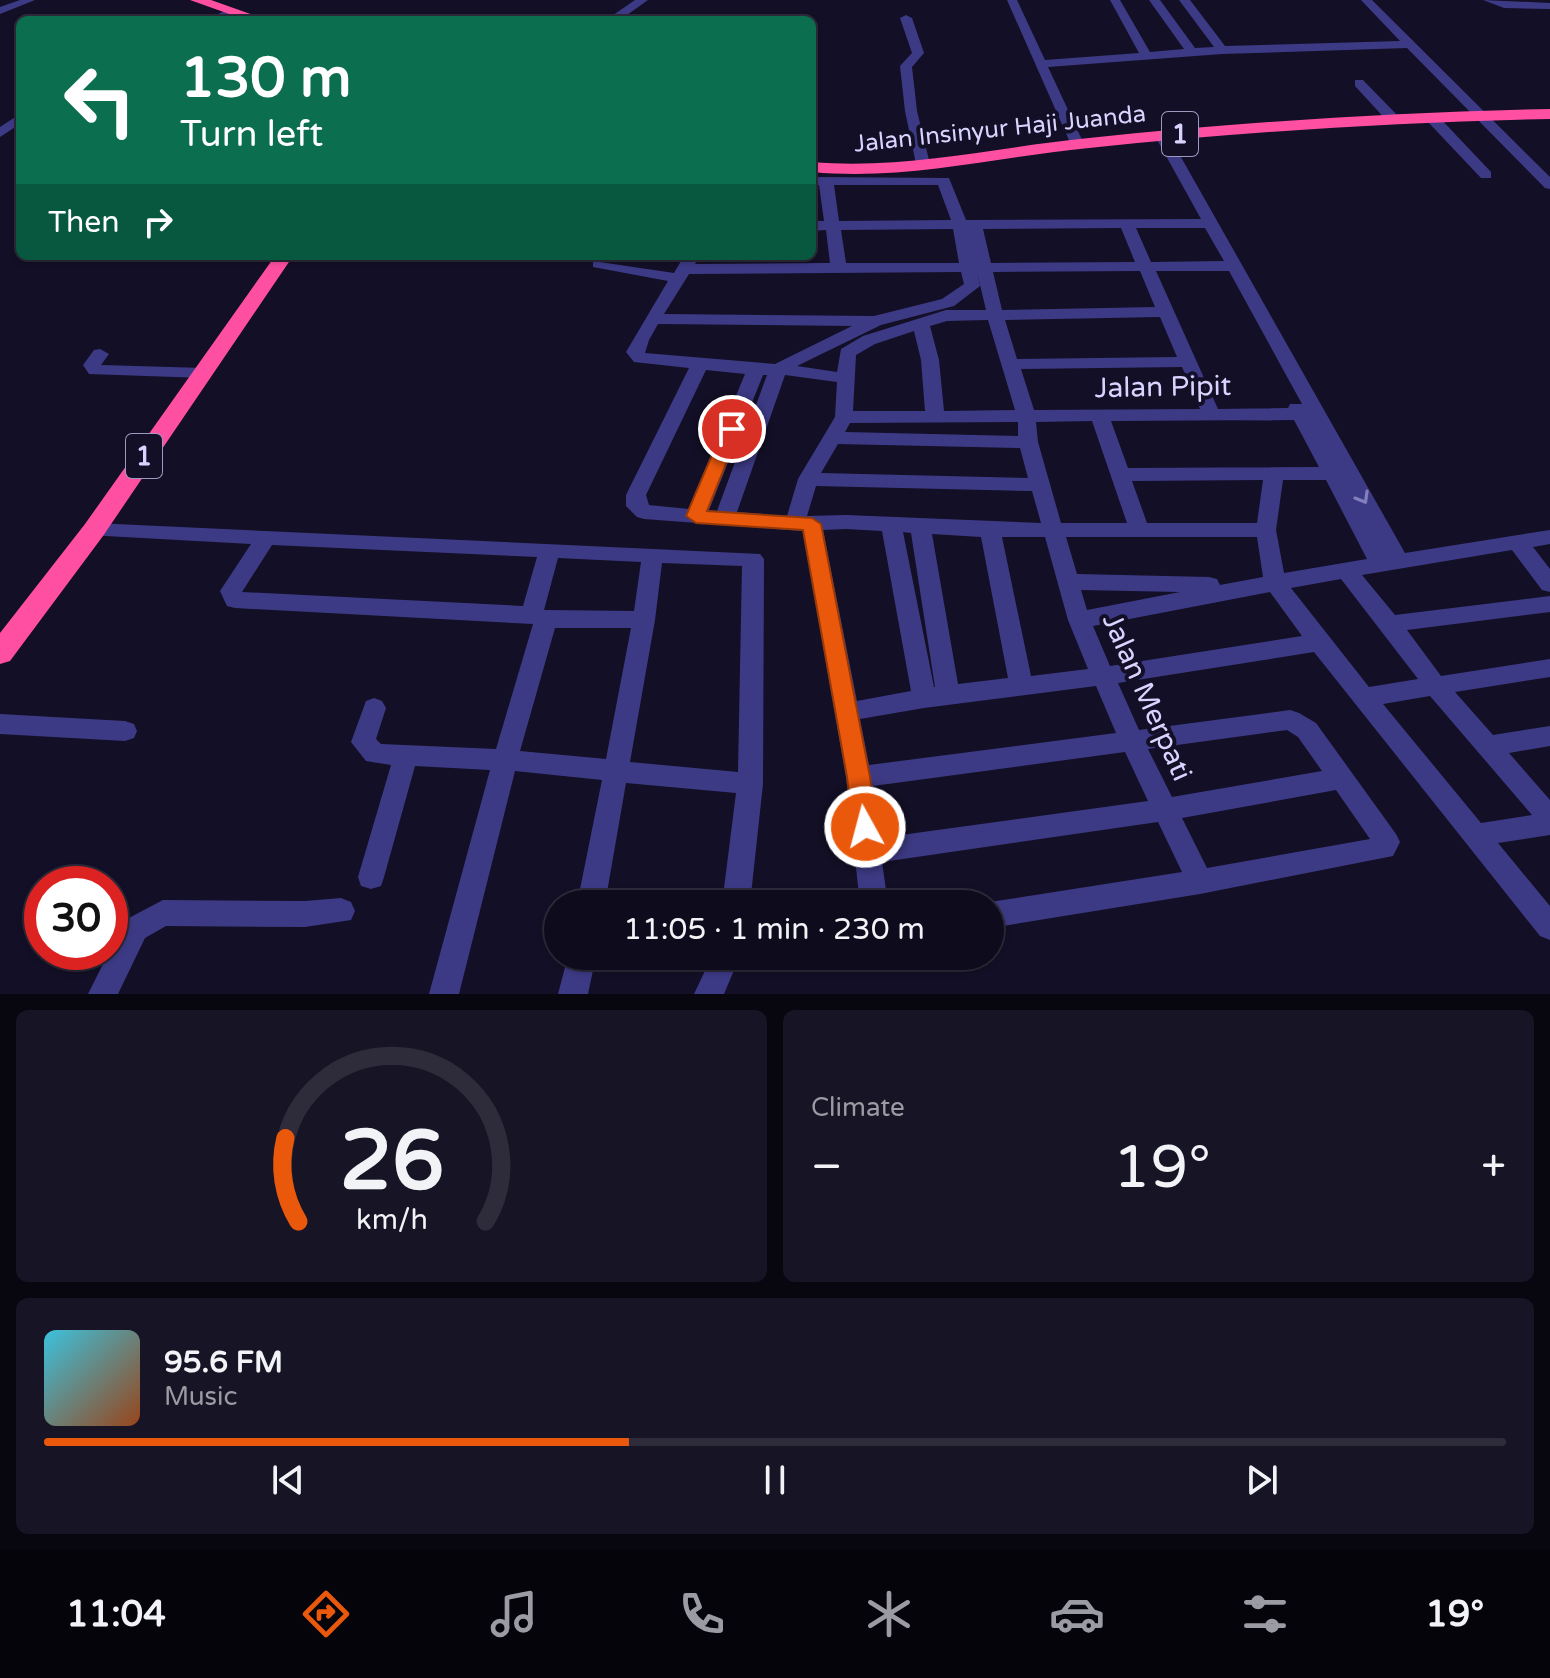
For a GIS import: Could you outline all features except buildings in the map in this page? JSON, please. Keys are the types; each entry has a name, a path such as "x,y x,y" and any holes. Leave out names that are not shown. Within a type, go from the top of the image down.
{"highway":[{"path":"197,0 248,16"},
{"name":"Jalan Insinyur Haji Juanda","path":"816,167 861,169 923,164 1156,136 1481,115 1549,115"},
{"name":"1","path":"1,649 94,530 281,260"}],"street":[{"path":"0,11 30,0"},
{"path":"618,16 643,0"},
{"path":"1012,0 1077,144"},
{"path":"1115,0 1146,55"},
{"path":"1154,0 1192,52"},
{"path":"1166,0 1184,0 1222,50"},
{"path":"1366,0 1550,185"},
{"path":"1488,0 1504,5 1545,4"},
{"path":"220,16 232,11"},
{"path":"906,18 918,53 906,66 911,111 923,164"},
{"path":"1040,64 1222,50 1409,44"},
{"path":"1359,83 1394,120"},
{"path":"1433,119 1486,175"},
{"path":"1156,136 1389,562"},
{"path":"819,181 832,225 839,269"},
{"name":"Jalan Merpati","path":"819,181 944,181 966,224 976,268 990,291 1027,418 1028,442 1079,620 1131,740 1200,882"},
{"path":"1126,223 1211,413"},
{"path":"816,226 1204,223"},
{"path":"599,264 839,269 1227,266"},
{"path":"684,268 640,340 637,355 649,360 756,370 778,369 845,378"},
{"path":"724,519 778,369 875,321 959,298 972,286 976,268"},
{"path":"872,890 859,777 847,712 803,524 808,479 844,417 845,357 851,348 948,316 984,298 990,291"},
{"path":"948,316 1165,312"},
{"path":"652,319 875,321"},
{"path":"921,325 930,360 935,417"},
{"path":"100,354 92,365 95,370 204,373"},
{"path":"1011,364 1187,362"},
{"path":"700,365 636,495 638,510 803,524 891,524 990,530 1266,530"},
{"path":"696,516 756,370"},
{"name":"Jalan Pipit","path":"844,417 1308,414"},
{"path":"1100,417 1140,531"},
{"path":"830,438 1028,442"},
{"path":"1122,475 1339,472"},
{"path":"1274,473 1266,530 1274,581 1319,642 1545,915"},
{"path":"808,479 1042,485"},
{"path":"891,524 924,698"},
{"path":"920,525 948,695"},
{"path":"94,530 652,557 753,559 750,784 739,890"},
{"path":"990,530 1021,685"},
{"path":"1079,620 1274,581 1347,572 1389,562 1550,537"},
{"path":"265,539 231,591 235,600 644,620"},
{"path":"1517,542 1550,584"},
{"path":"444,994 539,617 549,551"},
{"path":"594,890 644,620 652,557"},
{"path":"1347,572 1434,684 1550,821 1477,835"},
{"path":"1069,582 1248,586"},
{"path":"1390,624 1550,604"},
{"path":"847,712 924,698 1103,676 1319,642"},
{"path":"1364,697 1550,668"},
{"path":"374,708 363,742 375,754 505,760 750,784"},
{"path":"859,777 1290,720 1307,730 1386,838 1384,848 1200,882 1004,913"},
{"path":"0,724 125,731"},
{"path":"1488,746 1550,736"},
{"path":"371,877 406,756"},
{"path":"868,852 1164,810 1343,778"},
{"path":"103,994 135,929 163,913 305,914 341,911"},
{"path":"573,994 579,970"},
{"path":"709,994 720,970"}],"route":[{"path":"732,429 696,516 812,524 859,777 865,827"}]}
